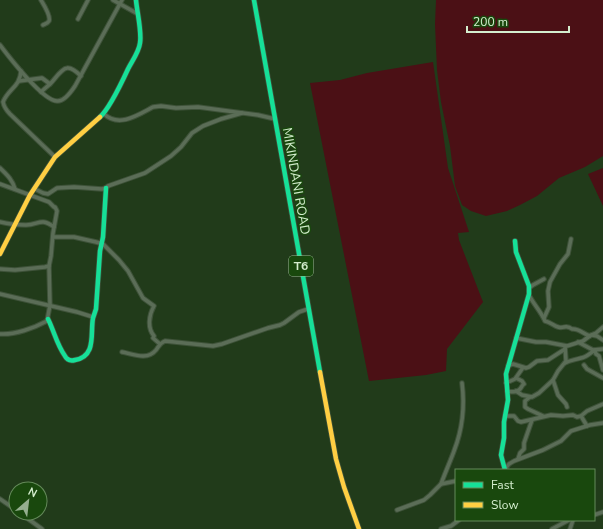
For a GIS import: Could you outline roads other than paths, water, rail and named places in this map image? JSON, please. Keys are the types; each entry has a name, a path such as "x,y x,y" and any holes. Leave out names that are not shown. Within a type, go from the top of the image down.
{"main road":[{"path":"0,254 30,195 55,157 104,114 116,93 138,51 140,39 136,0"},
{"name":"MIKINDANI ROAD","path":"254,0 336,459 359,529"},
{"path":"48,320 67,360 83,358 90,348 93,317 96,309 100,250 103,244 106,188"},
{"path":"504,469 501,455 508,400 506,374 529,295 529,288 516,252 516,241"}],"street":[{"path":"42,0 49,19 48,22 43,25"},
{"path":"78,19 88,0"},
{"path":"113,0 121,2 138,14"},
{"path":"0,45 40,92 52,100 60,101 70,93 81,76 121,2"},
{"path":"40,92 50,84 56,76 67,68 73,70 81,76"},
{"path":"21,71 19,81 3,102 4,108 55,157"},
{"path":"19,81 42,78 50,84"},
{"path":"104,114 112,119 121,120 134,117 152,107 198,107 275,119"},
{"path":"35,189 48,194 58,188 106,188 145,173 171,156 192,134 203,126 242,113"},
{"path":"0,168 10,177 14,189"},
{"path":"0,184 49,202 55,207 56,211 50,266 50,305 48,320 20,331 9,334 0,334"},
{"path":"0,222 29,225 44,222 54,226"},
{"path":"53,237 74,237 103,244 119,260 128,271 143,298 154,305 149,317 150,325 152,335 154,336 153,338 160,344"},
{"path":"544,318 549,307 548,291 550,282 560,264 568,254 571,239"},
{"path":"0,269 15,270 50,266"},
{"path":"529,288 544,279"},
{"path":"0,294 50,305 93,317"},
{"path":"529,295 540,310 545,321 560,328 569,327 576,329 587,335 597,336 603,340"},
{"path":"122,352 141,356 150,355 160,344 165,341 213,346 222,344 280,325 299,312 308,309"},
{"path":"508,366 513,364 526,368 537,361 548,360 565,347 582,341 603,327"},
{"path":"516,338 536,342 546,342 565,347"},
{"path":"578,342 593,350 603,349"},
{"path":"564,364 566,359 565,347"},
{"path":"544,416 525,407 524,401 539,393 553,380 564,364 569,361 588,356 595,350"},
{"path":"595,350 596,354 599,356 603,370"},
{"path":"584,365 587,369 603,378"},
{"path":"506,383 516,378 522,369"},
{"path":"507,391 516,391 524,384 516,378"},
{"path":"553,380 558,396 567,407"},
{"path":"396,510 424,500 441,484 462,428 464,404 462,383"},
{"path":"516,391 522,395 530,397"},
{"path":"505,416 514,416 521,422 554,414 563,416 573,415 577,417 603,404"},
{"path":"581,416 586,426"},
{"path":"518,459 520,453 524,449 524,443 532,420"},
{"path":"598,424 603,429"},
{"path":"505,469 509,464 518,459 543,450 561,441 571,431 586,426 603,424"},
{"path":"441,484 455,481"},
{"path":"31,521 42,529"},
{"path":"441,529 451,526 458,521"},
{"path":"552,529 567,521"}]}
